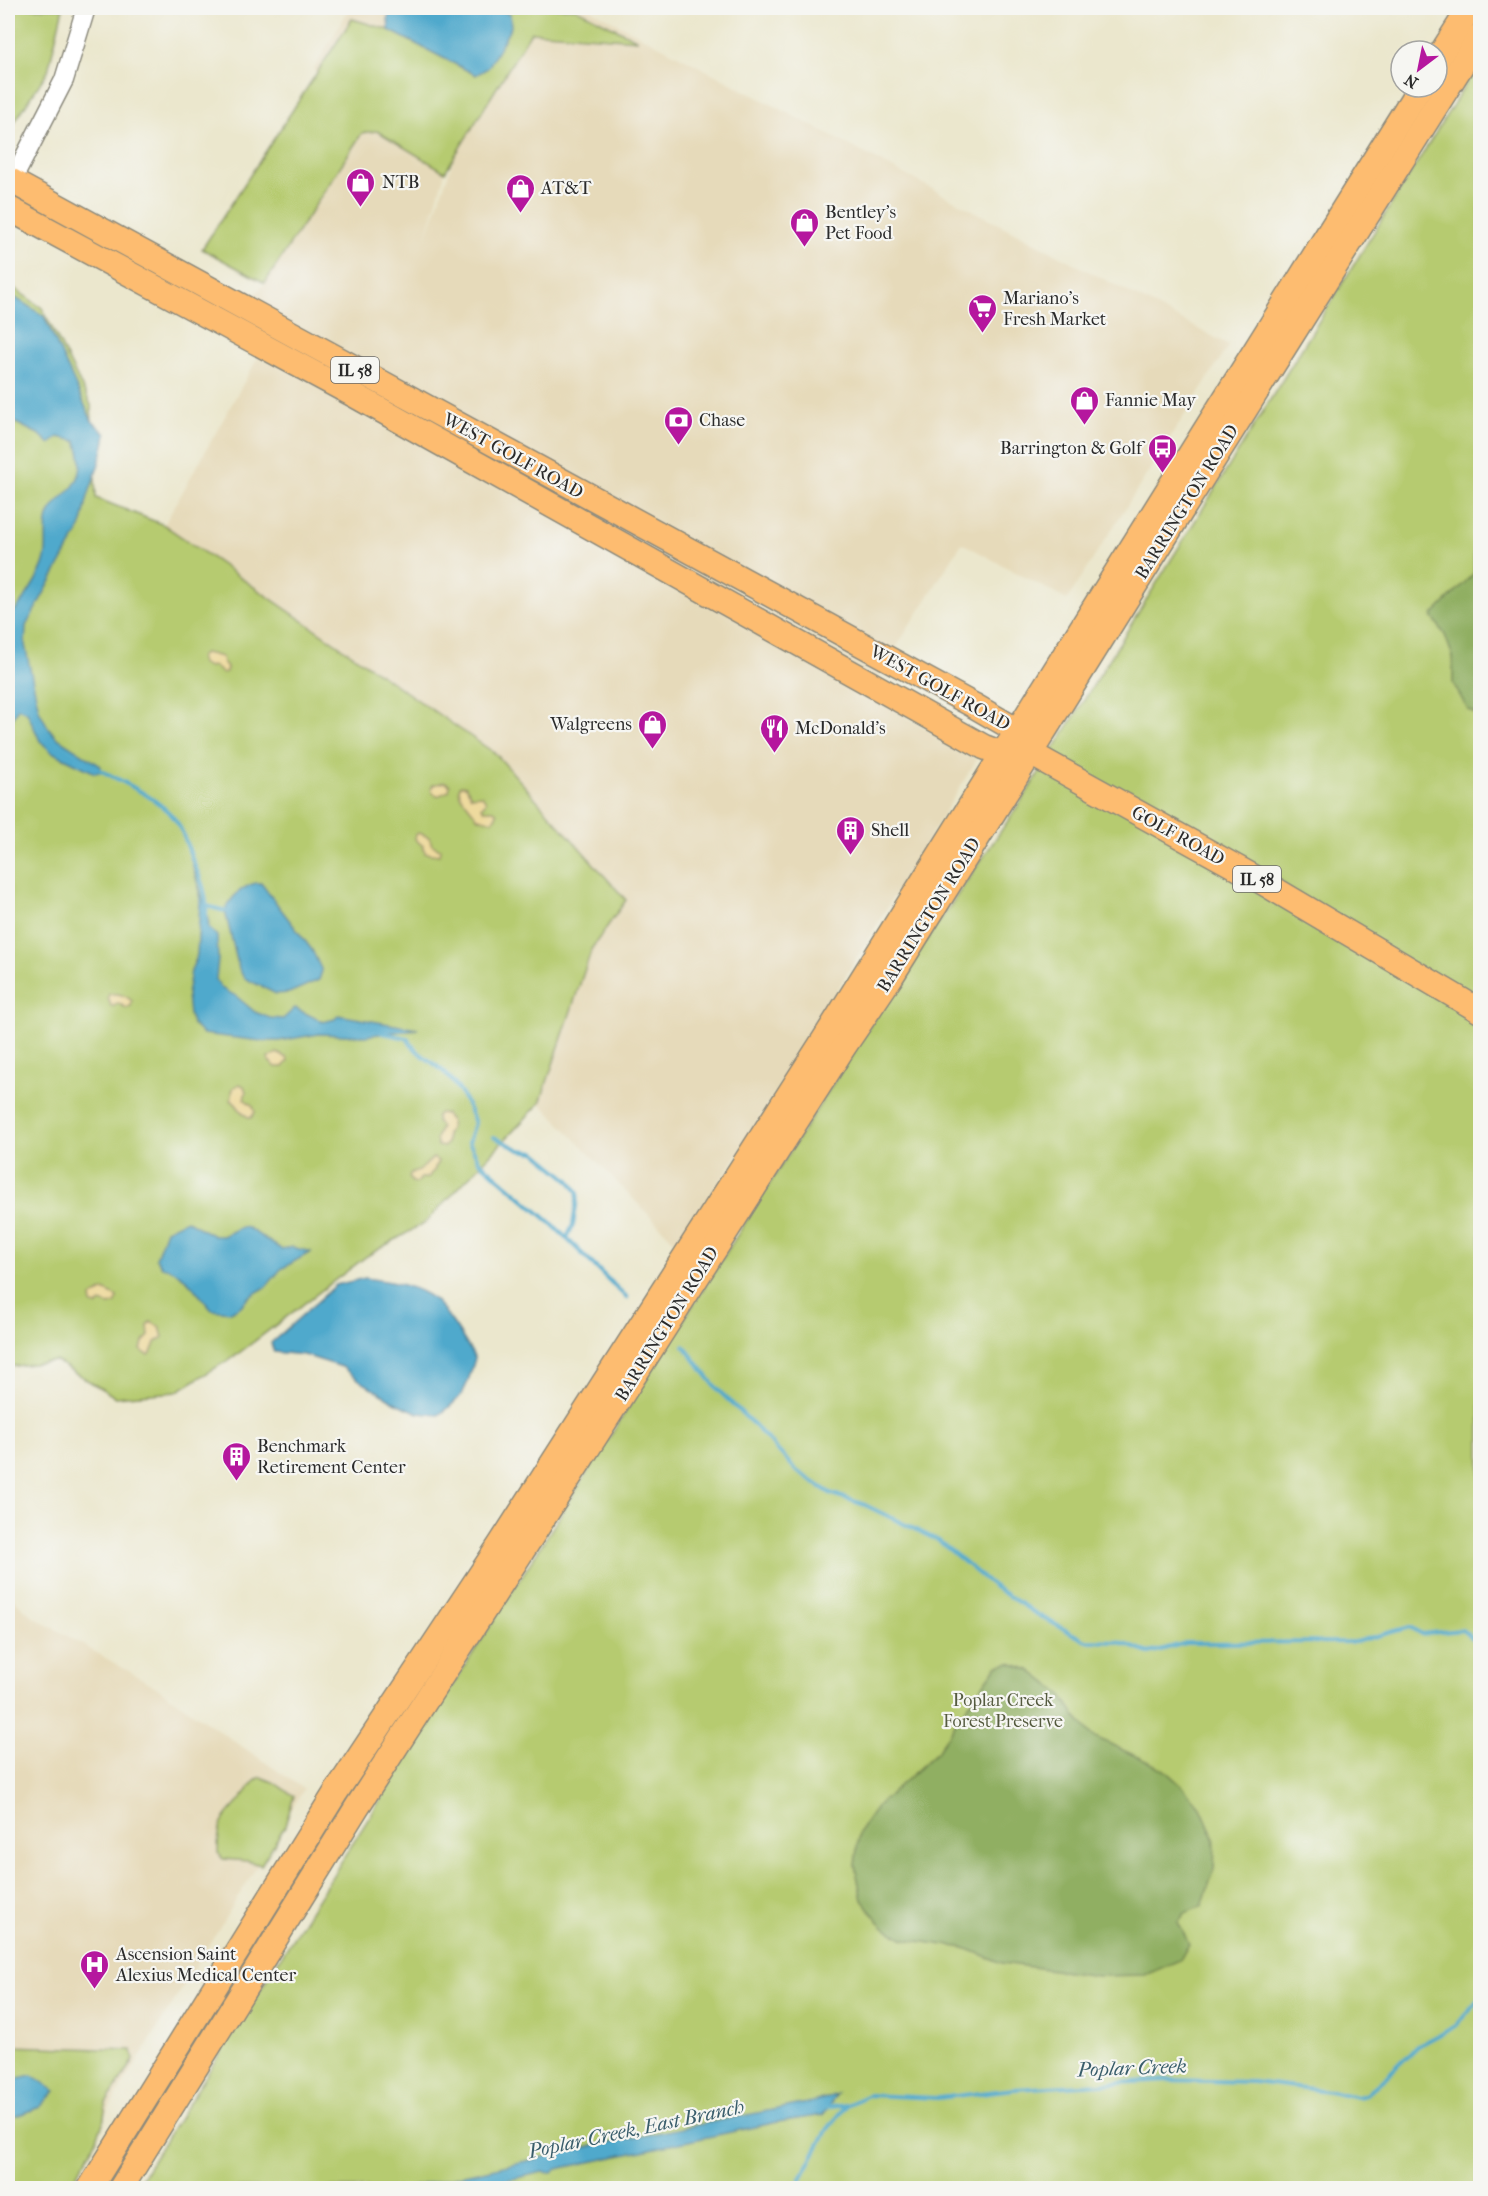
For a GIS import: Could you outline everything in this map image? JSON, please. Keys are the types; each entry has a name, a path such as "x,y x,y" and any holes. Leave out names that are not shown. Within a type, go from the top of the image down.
{"main road":[{"path":"1449,41 1470,8"},
{"name":"BARRINGTON ROAD","path":"121,2188 370,1788 843,1048 891,977 1480,36"},
{"name":"BARRINGTON ROAD","path":"90,2188 349,1773 506,1535 755,1148 1413,99"},
{"name":"WEST GOLF ROAD","path":"8,207 356,396 984,747 1003,754 1030,753 1018,731 9,183"},
{"name":"GOLF ROAD","path":"1030,753 1252,876 1480,1011"}],"street":[{"path":"9,183 64,80 86,8"}],"shaded area":[{"path":"350,8 588,8 1229,345 1067,600 962,543 897,646 869,694 977,759 681,1248 540,1103 592,948 626,900 496,754 164,525 280,318 248,302 265,283 362,133 377,131 445,172 424,243 453,161 313,70"},
{"name":"Ascension Saint Alexius Medical Center","path":"8,1594 32,1616 153,1685 304,1789 60,2188 8,2188"}],"green space":[{"path":"8,8 63,8 48,71 8,132"},
{"path":"498,8 575,8 638,40 531,32 445,172 377,131 362,133 265,283 202,249 352,19 389,30 476,75 509,15"},
{"name":"Poplar Creek Forest Preserve","path":"1480,61 1480,2188 135,2188 884,1003 1026,794"},
{"path":"8,284 42,308 91,405 96,498 164,525 496,754 626,900 592,948 540,1103 426,1222 367,1256 235,1356 176,1392 115,1397 56,1361 8,1367"},
{"path":"1480,526 1480,717 1468,710 1453,683 1453,657 1445,635 1432,616 1474,573 1474,537"},
{"path":"1010,1663 1030,1670 1061,1694 1077,1718 1093,1736 1163,1769 1201,1808 1215,1840 1214,1869 1202,1906 1185,1913 1178,1922 1189,1944 1180,1960 1145,1975 1098,1976 1002,1963 965,1948 904,1939 883,1927 862,1900 855,1865 859,1833 876,1807 938,1751 997,1666"},
{"path":"261,1777 294,1796 285,1826 261,1865 223,1859 218,1853 221,1825 254,1782"},
{"path":"9,2046 132,2050 134,2060 106,2103 103,2124 91,2152 68,2188 8,2188"}],"sand":[{"path":"205,653 222,657 227,668 226,672 222,673 213,666 202,664 200,657"},
{"path":"445,782 450,785 449,791 438,796 434,794 431,789 433,785"},
{"path":"461,785 466,786 471,796 482,795 486,802 482,807 484,810 494,810 497,813 495,818 491,821 478,818 460,795"},
{"path":"416,834 429,837 432,845 440,849 439,855 425,853 423,846 415,839"},
{"path":"109,994 127,997 132,1001 131,1006 126,1008 118,1003 111,1006"},
{"path":"277,1053 287,1058 288,1061 283,1067 276,1067 269,1061 268,1058"},
{"path":"239,1084 244,1086 246,1092 244,1099 253,1106 255,1112 251,1118 231,1100 233,1088"},
{"path":"439,1113 446,1114 451,1122 447,1133 447,1143 444,1147 438,1146 436,1139 441,1127 436,1116"},
{"path":"433,1158 438,1161 428,1178 421,1178 417,1183 412,1182 409,1177 411,1173 419,1171"},
{"path":"104,1290 117,1297 116,1303 109,1305 101,1302 97,1306 92,1305 91,1297"},
{"path":"151,1322 160,1327 163,1337 155,1343 148,1355 141,1350 143,1342 149,1336 148,1326"}],"water":[{"path":"393,8 498,8 510,15 511,27 488,68 476,75 389,30 388,17"},
{"path":"8,291 44,316 92,421 106,434 80,529 26,626 25,645 39,710 48,727 56,737 101,766 99,772 95,773 52,752 40,741 27,712 18,708 8,726 8,616 24,599 40,572 46,553 48,517 54,506 77,480 81,462 76,441 58,437 50,444 40,435 8,419"},
{"path":"189,852 208,917 209,928 217,936 216,979 221,988 236,996 255,1012 270,1018 283,1019 295,1008 323,1022 335,1019 338,1015 418,1029 365,1036 319,1034 279,1041 203,1034 193,1025 189,1015 187,994 191,971 197,955 200,901"},
{"path":"255,883 261,883 312,950 322,971 319,980 289,993 276,994 244,978 239,969 225,911 237,894"},
{"path":"186,1220 214,1236 223,1236 241,1227 248,1228 281,1249 292,1247 311,1252 281,1269 266,1287 231,1312 212,1310 185,1278 162,1267 156,1258 166,1230"},
{"path":"365,1278 405,1286 428,1295 447,1315 475,1358 464,1391 439,1415 419,1413 398,1404 342,1367 304,1355 274,1352 271,1343 336,1285"},
{"path":"32,2075 55,2091 40,2107 8,2119 8,2080"},
{"path":"837,2094 823,2115 778,2122 557,2169 552,2173 543,2172 472,2188 407,2188 592,2146 817,2101"}],"waterway":[{"path":"96,768 151,798 177,822 203,887 206,914"},
{"path":"207,906 225,911"},
{"path":"382,1033 407,1038 418,1052 448,1076 462,1095 475,1123 469,1142 479,1161 552,1224 627,1298"},
{"path":"494,1137 520,1150 535,1152 569,1180 578,1193 573,1225 567,1238"},
{"path":"684,1346 718,1390 798,1472 830,1493 865,1505 939,1541 993,1586 1038,1615 1086,1641 1118,1642 1149,1653 1186,1643 1355,1642 1410,1627 1421,1634 1462,1630 1480,1645"},
{"name":"Poplar Creek","path":"796,2188 827,2130 847,2105 868,2095 938,2098 1014,2089 1168,2080 1253,2082 1329,2091 1358,2097 1365,2095 1418,2046 1456,2026 1480,1997"},
{"name":"Poplar Creek, East Branch","path":"824,2108 846,2105"}],"place":[{"name":"NTB","path":"361,208"},
{"name":"AT&T","path":"520,214"},
{"name":"Bentley's Pet Food","path":"804,248"},
{"name":"Mariano's Fresh Market","path":"982,334"},
{"name":"Fannie May","path":"1084,426"},
{"name":"Chase","path":"678,446"},
{"name":"Barrington & Golf","path":"1163,474"},
{"name":"Walgreens","path":"653,750"},
{"name":"McDonald's","path":"774,754"},
{"name":"Shell","path":"850,856"},
{"name":"Benchmark Retirement Center","path":"236,1482"},
{"name":"Ascension Saint Alexius Medical Center","path":"95,1990"}]}
